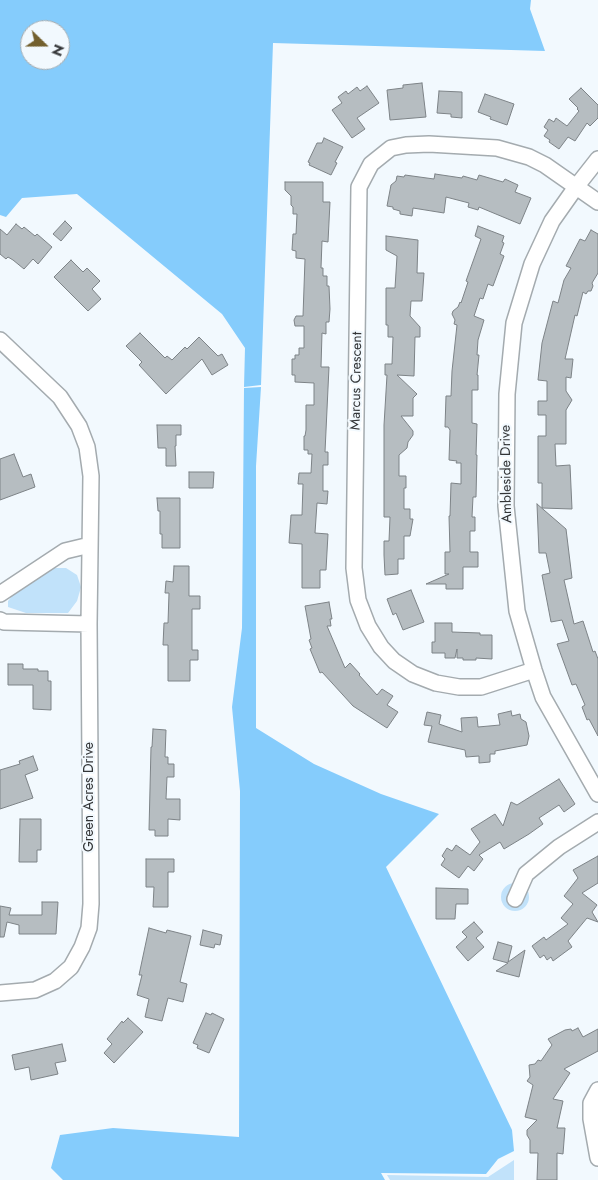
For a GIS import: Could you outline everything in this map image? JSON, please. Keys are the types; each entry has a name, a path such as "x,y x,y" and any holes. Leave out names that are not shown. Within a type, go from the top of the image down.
{"street":[{"name":"Marcus Crescent","path":"534,670 481,687 459,687 428,680 413,674 394,661 381,647 368,626 358,600 354,568 359,187 371,164 392,148 429,144 496,148 528,157 545,166 598,202"},
{"name":"Ambleside Drive","path":"598,159 576,186 552,221 532,264 514,323 507,394 506,506 518,611 534,670 543,697 598,794"},
{"name":"Green Acres Drive","path":"0,340 60,397 78,426 88,447 92,476 89,624 91,904 89,928 82,947 71,967 55,981 35,990 0,993"},
{"path":"0,594 64,551 90,545"},
{"path":"0,620 4,622 89,624"},
{"path":"515,899 526,874 560,847 598,822"},
{"path":"598,1090 591,1103 591,1119 598,1158"}],"shaded area":[{"path":"0,0 531,0 530,9 545,51 273,43 261,385 244,387 245,348 222,314 77,194 22,198 6,217 0,215"},
{"path":"261,387 256,466 256,728 314,764 381,794 439,814 386,867 512,1130 514,1151 498,1159 486,1174 381,1173 385,1180 63,1180 51,1168 60,1135 113,1128 239,1137 240,791 232,707 242,628 244,388"},
{"path":"54,568 66,568 77,575 81,587 77,601 68,613 26,613 8,607 8,601 13,595"},
{"path":"515,883 525,887 529,897 525,907 515,911 505,907 501,897 505,887"},
{"path":"514,1160 514,1180 390,1180 387,1175 488,1177"}],"building":[{"path":"422,83 426,117 390,120 387,90 403,88 403,85"},
{"path":"367,86 379,103 357,118 365,129 352,138 332,110 342,103 338,97 346,91 348,94 357,87 360,91"},
{"path":"581,88 598,105 598,118 590,126 587,123 575,141 568,137 559,149 544,136 548,130 544,127 549,119 554,122 556,118 567,126 579,111 569,99"},
{"path":"439,91 462,92 462,118 451,117 451,114 437,113"},
{"path":"485,94 514,104 507,125 478,112"},
{"path":"324,138 343,147 331,175 309,165 310,163 308,162 317,143 322,143"},
{"path":"435,174 462,178 463,176 477,180 479,175 503,182 505,179 518,185 515,192 531,198 520,224 479,207 478,210 468,207 469,203 446,197 444,213 413,208 412,216 400,214 400,211 387,206 391,185 396,181 397,176 404,177 405,175 434,179"},
{"path":"285,182 323,182 323,202 330,202 328,242 322,241 321,268 323,268 323,276 327,276 330,309 329,322 326,322 326,334 322,333 321,367 329,367 325,452 328,452 328,465 323,465 323,491 328,491 327,504 317,503 315,533 328,534 326,570 320,570 320,588 302,588 302,544 289,543 291,515 302,515 303,484 298,484 299,473 311,473 312,454 308,454 308,450 304,450 304,436 306,430 306,405 314,405 314,383 295,382 295,375 292,375 292,359 295,359 295,355 299,355 299,348 304,348 304,326 295,326 294,320 296,316 303,316 305,259 296,258 296,251 292,250 293,234 296,234 297,214 293,214 291,196 285,190"},
{"path":"65,221 72,228 61,241 53,234"},
{"path":"16,224 22,229 24,227 35,236 37,234 52,247 38,264 33,259 24,269 13,260 8,257 6,259 0,254 0,229 7,235"},
{"path":"478,226 504,236 502,242 504,243 500,254 504,256 493,286 488,284 483,299 480,298 474,316 484,320 478,340 478,390 472,390 472,423 477,424 477,455 476,497 473,497 472,517 475,517 475,531 470,531 470,552 478,552 478,567 463,567 463,589 446,589 446,584 426,584 449,574 445,574 445,552 450,552 449,516 451,483 461,484 461,463 449,460 450,430 448,427 445,427 446,396 451,396 457,325 454,324 455,320 452,314 461,303 468,282 466,281 481,239 475,236"},
{"path":"591,230 598,234 598,273 592,283 591,291 588,291 586,294 583,292 577,316 575,315 565,359 573,359 571,378 566,377 566,391 572,400 566,410 566,444 555,444 556,466 570,465 572,509 542,508 542,483 538,483 538,436 546,436 546,415 538,415 538,401 547,401 547,381 538,380 542,343 553,301 558,303 564,280 571,268 566,266 580,239 585,241"},
{"path":"386,236 418,240 417,273 424,273 422,301 411,301 410,316 420,327 420,337 415,337 414,376 397,375 417,394 413,398 413,416 401,416 413,431 413,435 408,442 407,448 399,455 399,476 406,476 404,509 410,509 410,519 413,519 410,536 404,536 404,559 398,559 398,574 385,575 384,541 389,541 390,517 384,517 384,425 387,375 385,375 385,364 392,364 393,337 388,337 388,325 386,325 386,288 395,288 397,256 386,250"},
{"path":"71,260 83,272 87,268 100,281 92,289 101,299 88,311 54,277"},
{"path":"140,333 165,358 167,356 172,360 199,337 218,356 222,354 228,365 212,375 202,359 166,394 139,365 142,362 126,346"},
{"path":"157,425 181,425 181,435 176,435 176,466 166,466 166,448 158,448"},
{"path":"14,454 23,477 31,474 35,487 0,500 0,459"},
{"path":"189,472 214,472 213,488 189,488"},
{"path":"157,498 180,498 180,548 162,548 160,511 158,511"},
{"path":"537,504 566,529 572,578 564,580 574,624 583,621 593,652 595,651 598,659 598,736 589,719 587,720 582,707 585,705 576,684 572,685 557,644 569,641 562,620 551,622 542,575 550,573 546,553 539,553"},
{"path":"174,566 189,566 189,596 200,596 200,609 192,609 192,650 198,650 198,660 190,660 190,681 168,681 168,645 163,645 164,623 168,623 169,593 165,593 166,581 173,582"},
{"path":"411,590 424,622 403,630 396,613 393,615 387,599"},
{"path":"329,602 332,619 330,619 331,626 327,626 345,668 350,663 377,695 382,689 393,696 387,705 398,712 387,728 353,706 322,672 320,673 310,649 312,648 309,640 311,639 305,606"},
{"path":"435,623 452,623 452,632 492,635 492,659 476,658 476,660 463,660 463,658 457,658 457,649 455,658 445,658 445,653 432,653 432,642 435,642"},
{"path":"8,664 23,664 23,669 48,671 48,681 51,681 51,710 33,709 33,685 8,685"},
{"path":"511,711 512,716 520,714 521,719 526,722 529,736 527,745 495,751 495,754 490,754 490,762 479,763 479,756 466,757 465,750 428,742 432,726 424,725 427,712 441,715 439,724 462,732 461,718 477,717 478,727 500,725 498,714"},
{"path":"153,729 166,730 165,757 168,757 168,764 174,764 174,777 167,777 166,799 180,799 180,820 168,819 168,836 155,836 155,830 149,830"},
{"path":"33,756 38,770 25,775 33,798 0,809 0,770 20,764 19,761"},
{"path":"559,779 575,804 564,812 559,805 539,818 543,824 529,834 504,849 500,842 479,855 483,859 474,871 468,866 459,878 441,865 445,859 442,856 447,848 452,851 456,845 470,855 480,842 471,829 495,814 503,826 511,802 517,805"},
{"path":"20,819 41,819 41,850 37,850 37,862 19,862"},
{"path":"598,856 598,883 582,893 597,905 592,912 598,922 587,918 568,941 572,947 553,961 551,957 547,960 544,955 540,958 532,946 544,937 546,940 568,924 561,918 573,904 564,896 578,878 573,870"},
{"path":"146,859 174,859 174,872 168,872 168,907 153,907 154,887 146,887"},
{"path":"436,888 468,889 468,904 456,904 455,919 436,919"},
{"path":"42,902 58,902 56,934 19,934 19,925 7,922 4,937 0,937 0,906 11,908 9,915 42,915"},
{"path":"474,922 483,932 476,938 484,947 468,961 456,947 467,937 462,932"},
{"path":"149,928 166,933 167,930 191,936 180,982 187,984 183,1002 168,998 162,1021 145,1017 149,999 137,995 142,975 139,975"},
{"path":"203,930 222,935 220,945 215,944 214,948 200,945"},
{"path":"498,942 512,946 508,962 525,950 519,977 496,971 508,963 493,959"},
{"path":"206,1013 211,1015 212,1013 224,1019 209,1053 197,1048 198,1045 193,1043"},
{"path":"128,1018 143,1032 114,1063 104,1053 112,1044 107,1039 122,1021 123,1023"},
{"path":"578,1028 583,1037 598,1029 598,1051 564,1069 570,1073 553,1099 563,1101 557,1128 565,1128 563,1154 557,1153 557,1180 537,1180 538,1153 530,1153 530,1140 527,1130 537,1120 525,1117 533,1085 527,1081 530,1077 529,1065 535,1064 538,1060 541,1061 552,1045 548,1039 565,1030 571,1029 572,1031"},
{"path":"62,1044 66,1061 55,1063 58,1074 31,1080 29,1067 15,1070 12,1055"}]}
